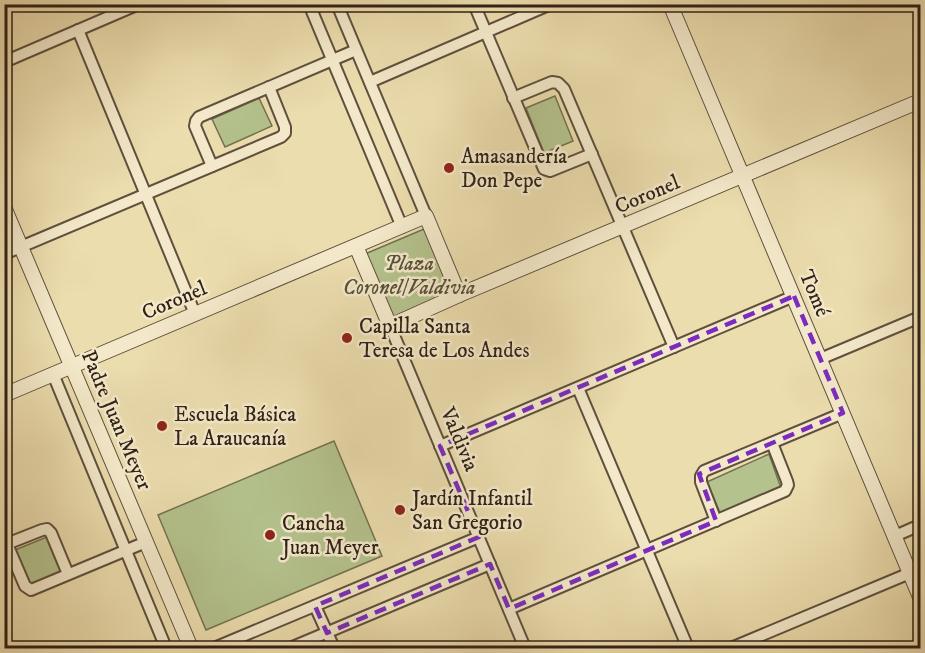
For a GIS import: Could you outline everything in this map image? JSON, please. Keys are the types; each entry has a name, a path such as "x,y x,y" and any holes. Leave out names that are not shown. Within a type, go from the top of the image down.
{"street":[{"path":"4,62 139,4"},
{"path":"309,4 402,227"},
{"path":"337,4 459,296"},
{"path":"474,4 544,169 550,171 592,154"},
{"path":"370,82 551,4"},
{"name":"Tomé","path":"670,4 921,597"},
{"path":"78,30 195,314"},
{"path":"212,166 196,128 197,118 356,50"},
{"path":"513,98 552,82 562,85 674,347"},
{"path":"4,254 279,138 283,135 285,125 269,87"},
{"name":"Coronel","path":"390,326 921,101"},
{"name":"Padre Juan Meyer","path":"4,207 191,648"},
{"name":"Coronel","path":"4,395 426,216"},
{"name":"Valdivia","path":"356,246 525,648"},
{"path":"440,446 794,296"},
{"path":"820,359 921,317"},
{"name":"Padre Juan Meyer","path":"53,374 166,648"},
{"path":"578,388 688,648"},
{"path":"716,521 701,482 702,474 710,468 843,413"},
{"path":"509,609 785,491 787,481 772,443"},
{"path":"895,536 921,525"},
{"path":"68,574 51,533 47,530 6,545 25,586 33,589 146,542"},
{"path":"214,648 479,537"},
{"path":"290,648 490,564"},
{"path":"731,648 910,573"},
{"path":"315,606 334,648"}],"highlighted area":[{"path":"794,296 843,413 699,474 716,521 509,609 490,564 327,633 315,606 479,537 440,446"}],"green space":[{"path":"555,96 573,141 544,153 526,108"},
{"path":"259,98 272,126 225,147 212,119"},
{"name":"Plaza Coronel/Valdivia","path":"424,229 453,296 395,321 365,254"},
{"name":"Cancha Juan Meyer","path":"334,441 382,556 206,630 158,515"},
{"path":"769,454 781,488 720,513 707,482"},
{"path":"47,537 62,572 31,585 15,550"}],"place":[{"name":"Amasandería Don Pepe","path":"449,168"},
{"name":"Capilla Santa Teresa de Los Andes","path":"347,338"},
{"name":"Escuela Básica La Araucanía","path":"162,426"},
{"name":"Jardín Infantil San Gregorio","path":"400,510"},
{"name":"Cancha Juan Meyer","path":"270,535"}]}
